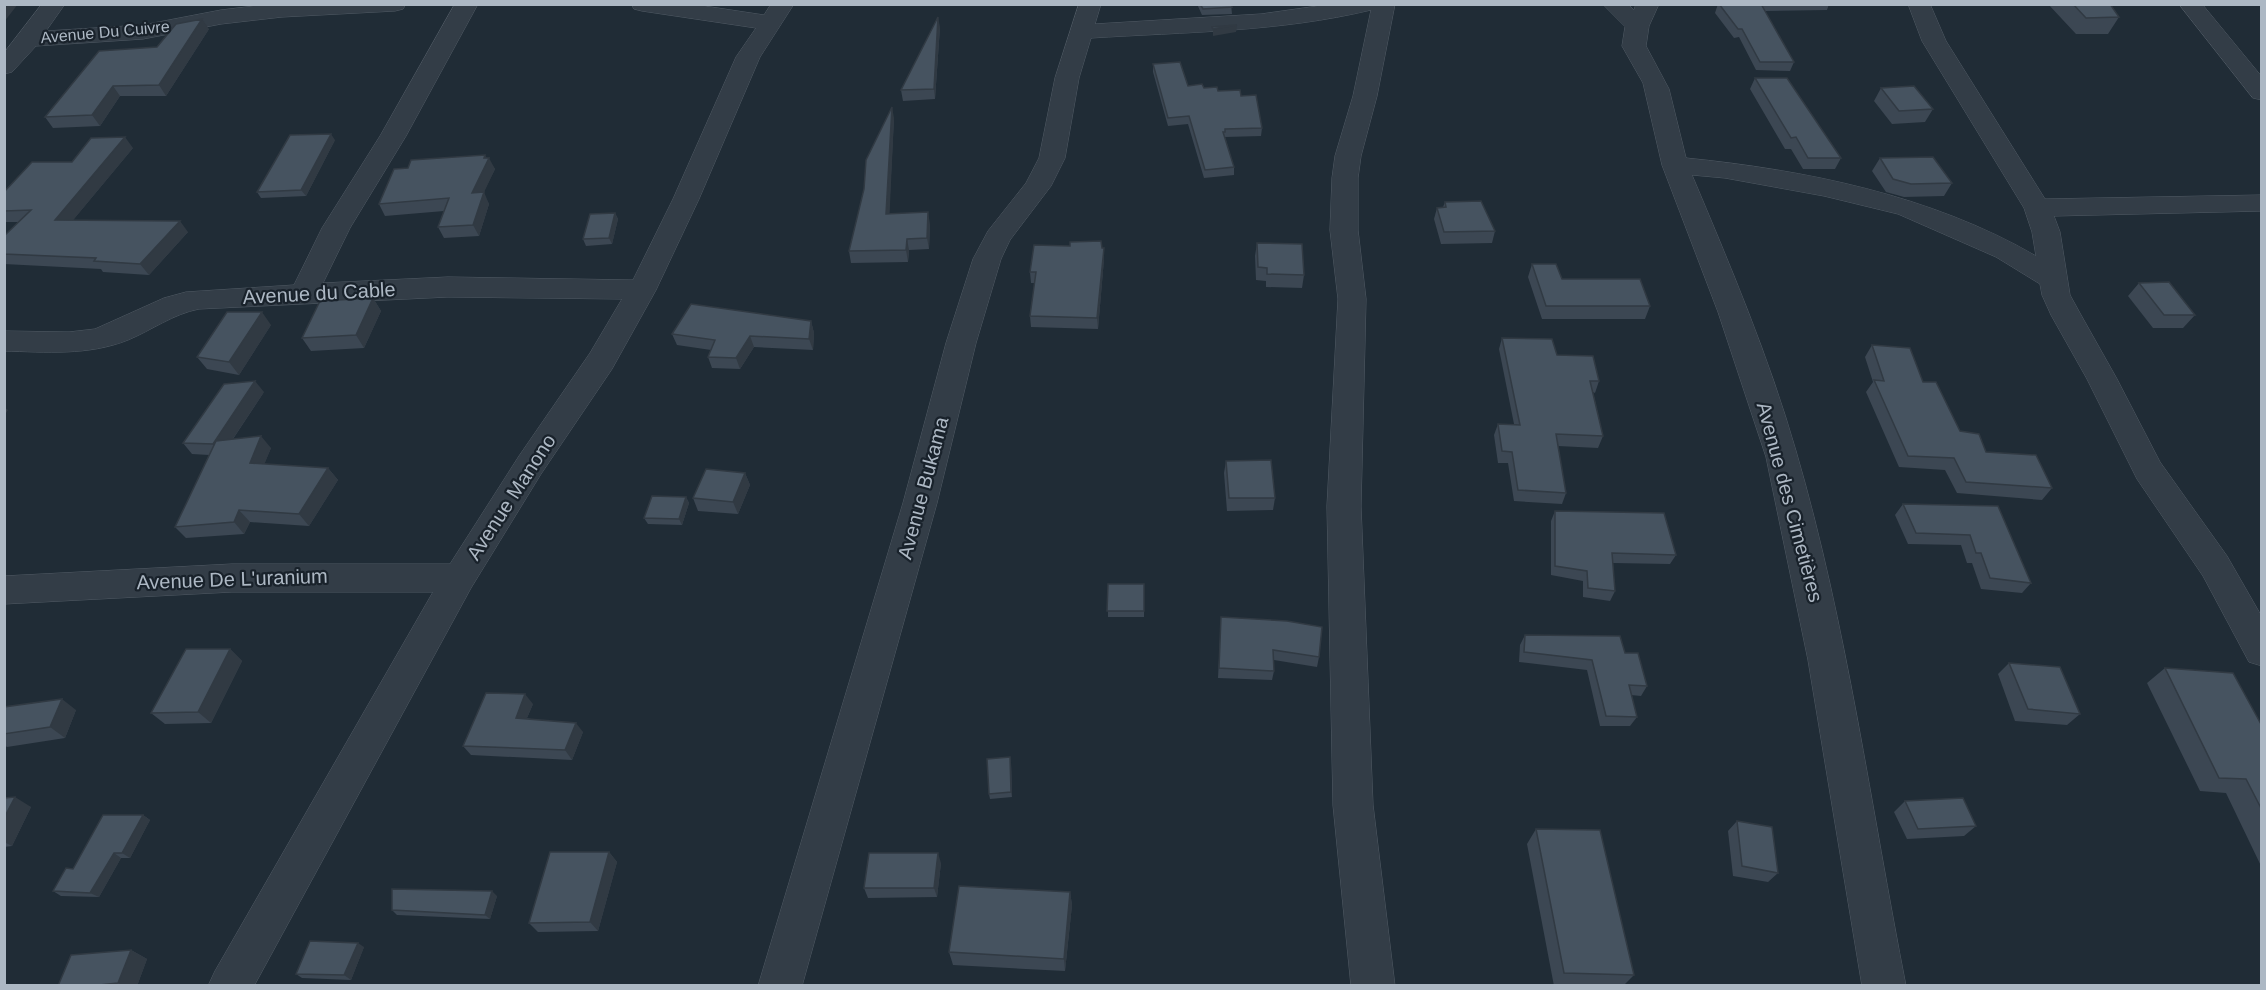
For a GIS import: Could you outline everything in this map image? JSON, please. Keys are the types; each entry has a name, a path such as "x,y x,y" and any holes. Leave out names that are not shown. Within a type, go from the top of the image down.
{"street":[{"path":"4,68 18,46 54,4"},
{"name":"Avenue Du Cuivre","path":"18,46 143,32 255,12 342,5 395,4"},
{"path":"304,294 336,228 393,136 467,4"},
{"path":"642,4 777,14"},
{"path":"1085,18 1275,19 1368,4"},
{"path":"1373,986 1353,805 1344,506 1352,299 1344,230 1345,178 1348,156 1365,96 1384,4"},
{"path":"1614,4 1643,15"},
{"path":"1919,4 1934,41 2037,208 2046,232 2056,295 2148,470 2215,566 2262,651"},
{"path":"2190,4 2262,93"},
{"name":"Avenue Manono","path":"230,986 459,578 530,465 601,361 642,290 686,199 748,57 777,14"},
{"name":"Avenue des Cimetières","path":"1643,15 1634,46 1651,73 1658,91 1675,165 1712,253 1784,462 1819,611 1843,744 1865,887 1884,986"},
{"name":"Avenue Bukama","path":"780,986 917,514 961,343 987,259 998,237 1038,186 1052,159 1061,103 1085,18"},
{"path":"1675,165 1725,170 1824,188 1907,208 2006,251 2053,279"},
{"path":"2037,208 2262,203"},
{"name":"Avenue du Cable","path":"4,341 96,340 113,335 185,300 448,287 642,290"},
{"name":"Avenue De L'uranium","path":"4,590 321,575 459,578"}],"building":[{"path":"1200,4 1231,4 1232,7 1203,9"},
{"path":"1719,4 1761,4 1794,62 1760,62 1742,29 1738,29"},
{"path":"2073,4 2110,4 2119,17 2086,18"},
{"path":"938,17 934,89 901,90"},
{"path":"202,19 159,85 113,86 92,115 45,117 99,51 157,47 176,24"},
{"path":"1237,25 1213,29 1212,27"},
{"path":"1180,62 1188,86 1202,84 1204,88 1217,87 1218,91 1240,90 1241,96 1256,95 1262,128 1225,129 1223,132 1234,167 1205,170 1189,116 1168,118 1153,64"},
{"path":"1755,78 1787,78 1841,158 1808,158 1796,137 1791,138"},
{"path":"1914,86 1933,109 1899,111 1881,88"},
{"path":"892,107 886,214 928,212 927,238 907,239 906,250 849,251 864,189 866,160"},
{"path":"331,134 301,190 257,192 290,135"},
{"path":"125,137 55,220 180,221 140,264 94,261 96,258 4,254 4,236 31,210 4,211 4,192 32,162 72,162 91,138"},
{"path":"485,155 484,158 489,158 472,193 484,192 473,225 438,227 449,198 379,204 394,169 408,168 411,160"},
{"path":"1933,157 1952,183 1911,184 1893,179 1880,158"},
{"path":"1481,201 1495,231 1444,232 1437,208 1446,207 1445,202"},
{"path":"615,213 609,238 583,239 590,214"},
{"path":"1101,241 1102,248 1104,248 1097,318 1030,316 1036,272 1030,272 1034,245 1070,246 1070,242"},
{"path":"1257,243 1302,244 1304,275 1267,274 1267,268 1258,267"},
{"path":"1532,264 1556,264 1562,279 1640,279 1650,306 1546,306"},
{"path":"2169,282 2195,315 2164,315 2139,283"},
{"path":"373,298 356,335 302,338 320,301"},
{"path":"691,304 811,321 809,339 750,336 736,358 708,357 715,340 672,334"},
{"path":"227,312 262,312 229,362 197,357"},
{"path":"1502,338 1552,339 1557,355 1593,356 1599,381 1590,381 1603,436 1556,434 1566,493 1518,490 1512,452 1502,451 1498,424 1520,425"},
{"path":"1872,345 1910,348 1923,382 1936,382 1960,431 1979,434 1986,452 2036,455 2052,488 1966,482 1954,458 1908,456 1874,380 1884,381"},
{"path":"255,381 213,444 183,443 224,384"},
{"path":"261,436 250,463 328,468 299,514 239,510 234,522 175,527 216,441"},
{"path":"1271,460 1275,498 1229,498 1226,461"},
{"path":"706,469 745,473 733,502 693,498"},
{"path":"652,496 686,497 679,519 644,518"},
{"path":"1903,504 1998,506 2031,583 1990,578 1981,553 1976,553 1970,535 1916,533"},
{"path":"1555,511 1664,513 1676,555 1612,553 1615,591 1588,588 1587,571 1555,566"},
{"path":"1108,584 1144,584 1144,611 1107,611"},
{"path":"1221,617 1287,621 1322,627 1319,657 1273,650 1274,671 1219,668"},
{"path":"1525,635 1620,636 1625,653 1638,653 1647,686 1629,685 1637,717 1606,716 1592,660 1524,652"},
{"path":"186,649 230,649 198,712 151,713"},
{"path":"2009,663 2060,667 2080,714 2028,709"},
{"path":"2165,668 2233,673 2262,726 2262,810 2246,779 2219,778"},
{"path":"486,693 525,694 516,718 576,723 565,750 463,746"},
{"path":"62,699 50,727 4,734 4,707"},
{"path":"1010,757 1011,792 989,794 987,759"},
{"path":"15,797 4,818 4,798"},
{"path":"1963,798 1976,826 1918,829 1905,801"},
{"path":"103,815 143,815 122,853 114,853 90,893 53,891 66,868 73,869"},
{"path":"1737,821 1772,827 1778,873 1742,866"},
{"path":"1536,829 1600,830 1634,975 1564,973"},
{"path":"550,852 609,852 590,922 529,923"},
{"path":"869,853 938,853 934,888 864,888"},
{"path":"959,886 1070,892 1064,959 949,952"},
{"path":"392,889 492,891 485,915 392,910"},
{"path":"310,941 358,943 344,975 296,974"},
{"path":"131,950 118,983 58,986 71,955"}]}
